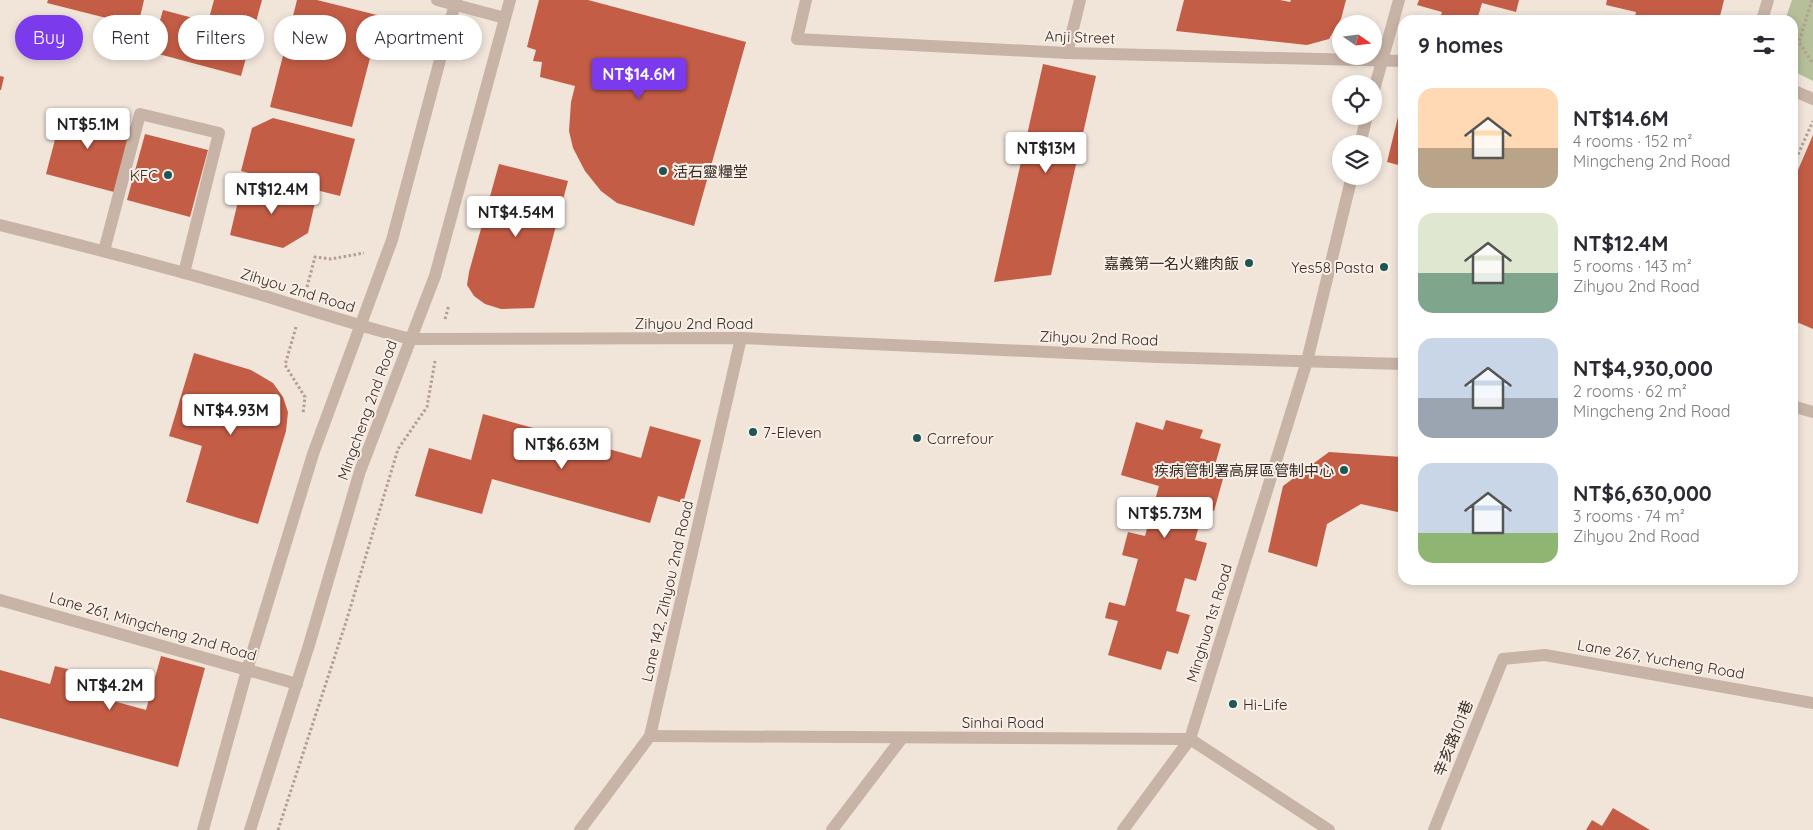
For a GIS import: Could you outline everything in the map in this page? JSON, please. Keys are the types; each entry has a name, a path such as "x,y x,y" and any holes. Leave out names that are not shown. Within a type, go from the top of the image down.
{"street":[{"path":"437,0 456,2 505,18"},
{"name":"Mingcheng 2nd Road","path":"250,830 297,684 360,471 435,276 510,0"},
{"name":"Anji Street","path":"806,0 797,39 1066,53 1332,59"},
{"path":"1066,53 1080,0"},
{"path":"1382,57 1399,0"},
{"path":"1764,15 1768,0"},
{"path":"203,830 247,670 312,454 386,260 456,2"},
{"name":"Anji Street","path":"1382,60 1398,61"},
{"path":"1798,93 1813,99"},
{"path":"104,251 140,114 219,133 184,273"},
{"name":"Minghua 1st Road","path":"1123,830 1190,739 1307,361 1350,185"},
{"name":"Zihyou 2nd Road","path":"0,225 184,273 360,327 411,339 740,338 1146,356 1398,364"},
{"name":"Lane 142, Zihyou 2nd Road","path":"580,830 650,736 740,338"},
{"path":"1798,408 1813,412"},
{"name":"Lane 261, Mingcheng 2nd Road","path":"0,600 297,684"},
{"name":"Lane 267, Yucheng Road","path":"1503,659 1546,654 1813,703"},
{"name":"辛亥路101巷","path":"1434,830 1503,659"},
{"name":"Sinhai Road","path":"650,736 1190,739"},
{"path":"832,830 902,738"},
{"path":"1190,739 1329,830"}],"path":[{"path":"1812,0 1799,42 1813,64"},
{"path":"1798,154 1813,120"},
{"path":"315,257 331,259 365,252 386,260"},
{"path":"278,830 346,622 398,449 427,406"}],"green space":[{"path":"1792,0 1813,0 1813,81 1798,74 1798,15 1787,15"}],"building":[{"path":"48,0 144,0 141,15 94,15 47,3"},
{"path":"214,0 262,0 258,15 210,15"},
{"path":"297,0 317,0 377,15 356,15 356,60 370,60 352,127 270,107 282,60 346,60 346,15 293,15"},
{"path":"539,0 588,0 746,42 694,226 617,203 601,191 585,171 573,148 569,131 571,102 575,86 540,77 542,62 533,61 536,50 527,47"},
{"path":"1184,0 1280,0 1290,2 1291,0 1346,0 1342,15 1332,15 1332,34 1329,39 1307,45 1176,31"},
{"path":"1419,0 1519,0 1516,12 1482,3 1478,15 1441,15 1442,12 1417,5"},
{"path":"1607,0 1724,0 1720,15 1635,15 1636,12 1606,5"},
{"path":"163,10 182,15 178,15 178,59 168,57 168,15 162,15"},
{"path":"181,60 245,60 241,76"},
{"path":"1043,64 1096,76 1051,275 994,282"},
{"path":"0,76 4,77 1,90 0,90"},
{"path":"63,109 131,127 114,192 46,174"},
{"path":"1398,117 1398,165 1387,162"},
{"path":"273,118 355,139 340,196 241,171 252,128"},
{"name":"KFC","path":"145,134 208,150 190,217 127,200"},
{"path":"1813,135 1813,329 1798,323 1798,170"},
{"path":"499,164 568,181 534,308 501,309 485,304 474,296 467,285"},
{"path":"243,180 316,198 308,233 283,248 230,235"},
{"path":"194,353 251,370 273,383 283,397 288,412 286,431 258,524 186,502 202,446 169,436"},
{"path":"483,414 641,458 650,426 701,440 683,503 658,496 650,523 492,479 482,514 415,496 429,448 471,460"},
{"path":"1166,420 1203,430 1200,438 1221,444 1215,465 1226,468 1214,511 1204,508 1195,540 1207,543 1196,581 1185,578 1176,611 1190,615 1178,654 1167,651 1161,670 1108,655 1118,621 1105,618 1109,602 1125,606 1138,559 1122,555 1128,532 1145,536 1159,486 1121,475 1136,422 1163,430"},
{"path":"1329,452 1398,457 1398,512 1361,504 1327,524 1317,567 1268,552 1283,486"},
{"path":"161,656 205,668 178,767 0,718 0,670 50,684 55,666 71,670 66,688 146,710"},
{"path":"1613,808 1650,830 1586,830 1592,820 1602,826"}],"place":[{"name":"活石靈糧堂","path":"663,171"},
{"name":"KFC","path":"168,175"},
{"name":"嘉義第一名火雞肉飯","path":"1249,263"},
{"name":"Yes58 Pasta","path":"1384,267"},
{"name":"7-Eleven","path":"753,432"},
{"name":"Carrefour","path":"917,438"},
{"name":"疾病管制署高屏區管制中心","path":"1344,470"},
{"name":"Hi-Life","path":"1233,704"}]}
